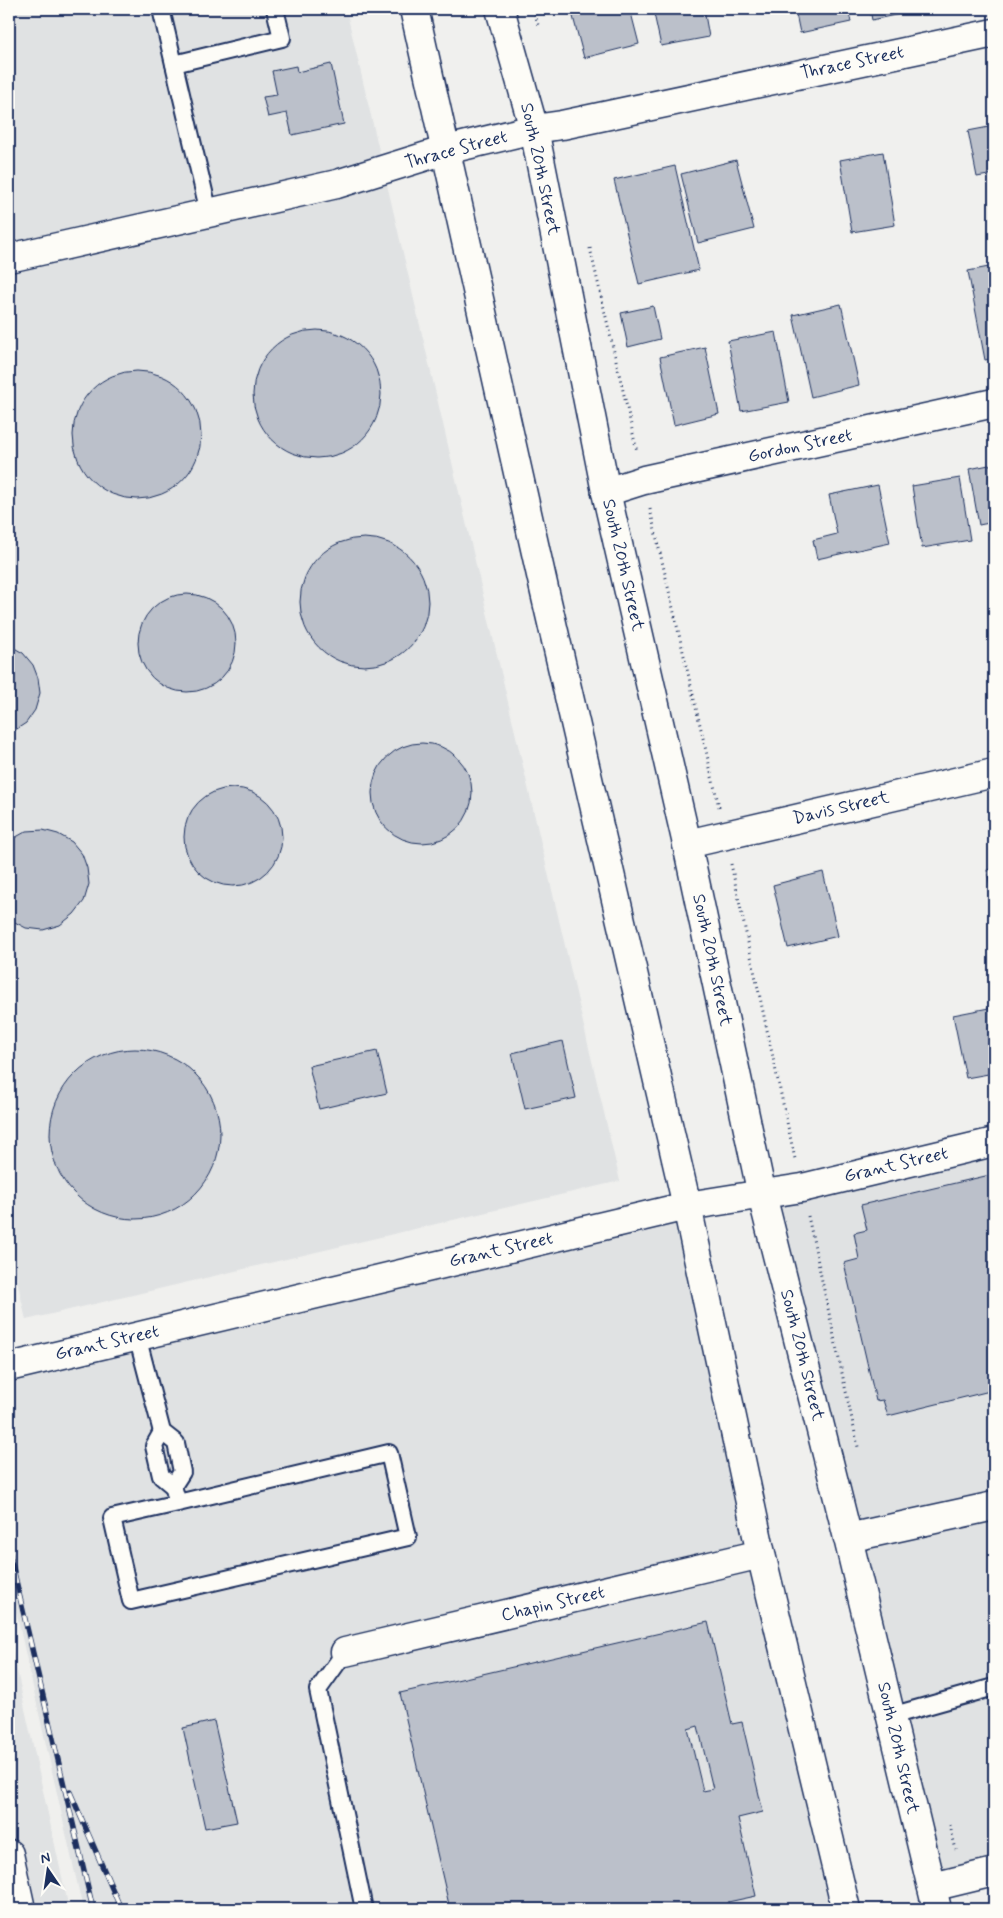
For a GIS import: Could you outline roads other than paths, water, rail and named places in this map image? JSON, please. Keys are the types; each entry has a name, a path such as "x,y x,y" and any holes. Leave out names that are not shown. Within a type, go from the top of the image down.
{"main road":[{"path":"414,9 547,603 687,1206 761,1554 846,1909"},
{"name":"South 20th Street","path":"500,9 534,129 606,492 687,844 762,1196 848,1538 934,1898"},
{"name":"Thrace Street","path":"9,258 337,184 446,150 534,129 572,123 994,33"},
{"name":"Gordon Street","path":"606,492 644,480 994,403"},
{"name":"Davis Street","path":"687,844 994,773"},
{"name":"Grant Street","path":"9,1366 687,1206 762,1196 802,1188 994,1142"},
{"path":"848,1538 994,1506"},
{"name":"Chapin Street","path":"345,1652 761,1554"},
{"path":"9,1854 22,1909"},
{"path":"934,1898 963,1878 994,1872"}],"lane":[{"path":"162,9 209,213"},
{"path":"174,64 282,38 275,9"},
{"path":"137,1336 162,1432 176,1443 182,1472 173,1486"},
{"path":"162,1432 154,1446 161,1476 173,1486 178,1503"},
{"path":"389,1454 408,1537 131,1601 112,1518 178,1503 389,1454"},
{"path":"345,1652 318,1690 364,1909"},
{"path":"891,1716 994,1687"}],"railway":[{"path":"9,1551 93,1909"},
{"path":"70,1792 121,1909"}]}
